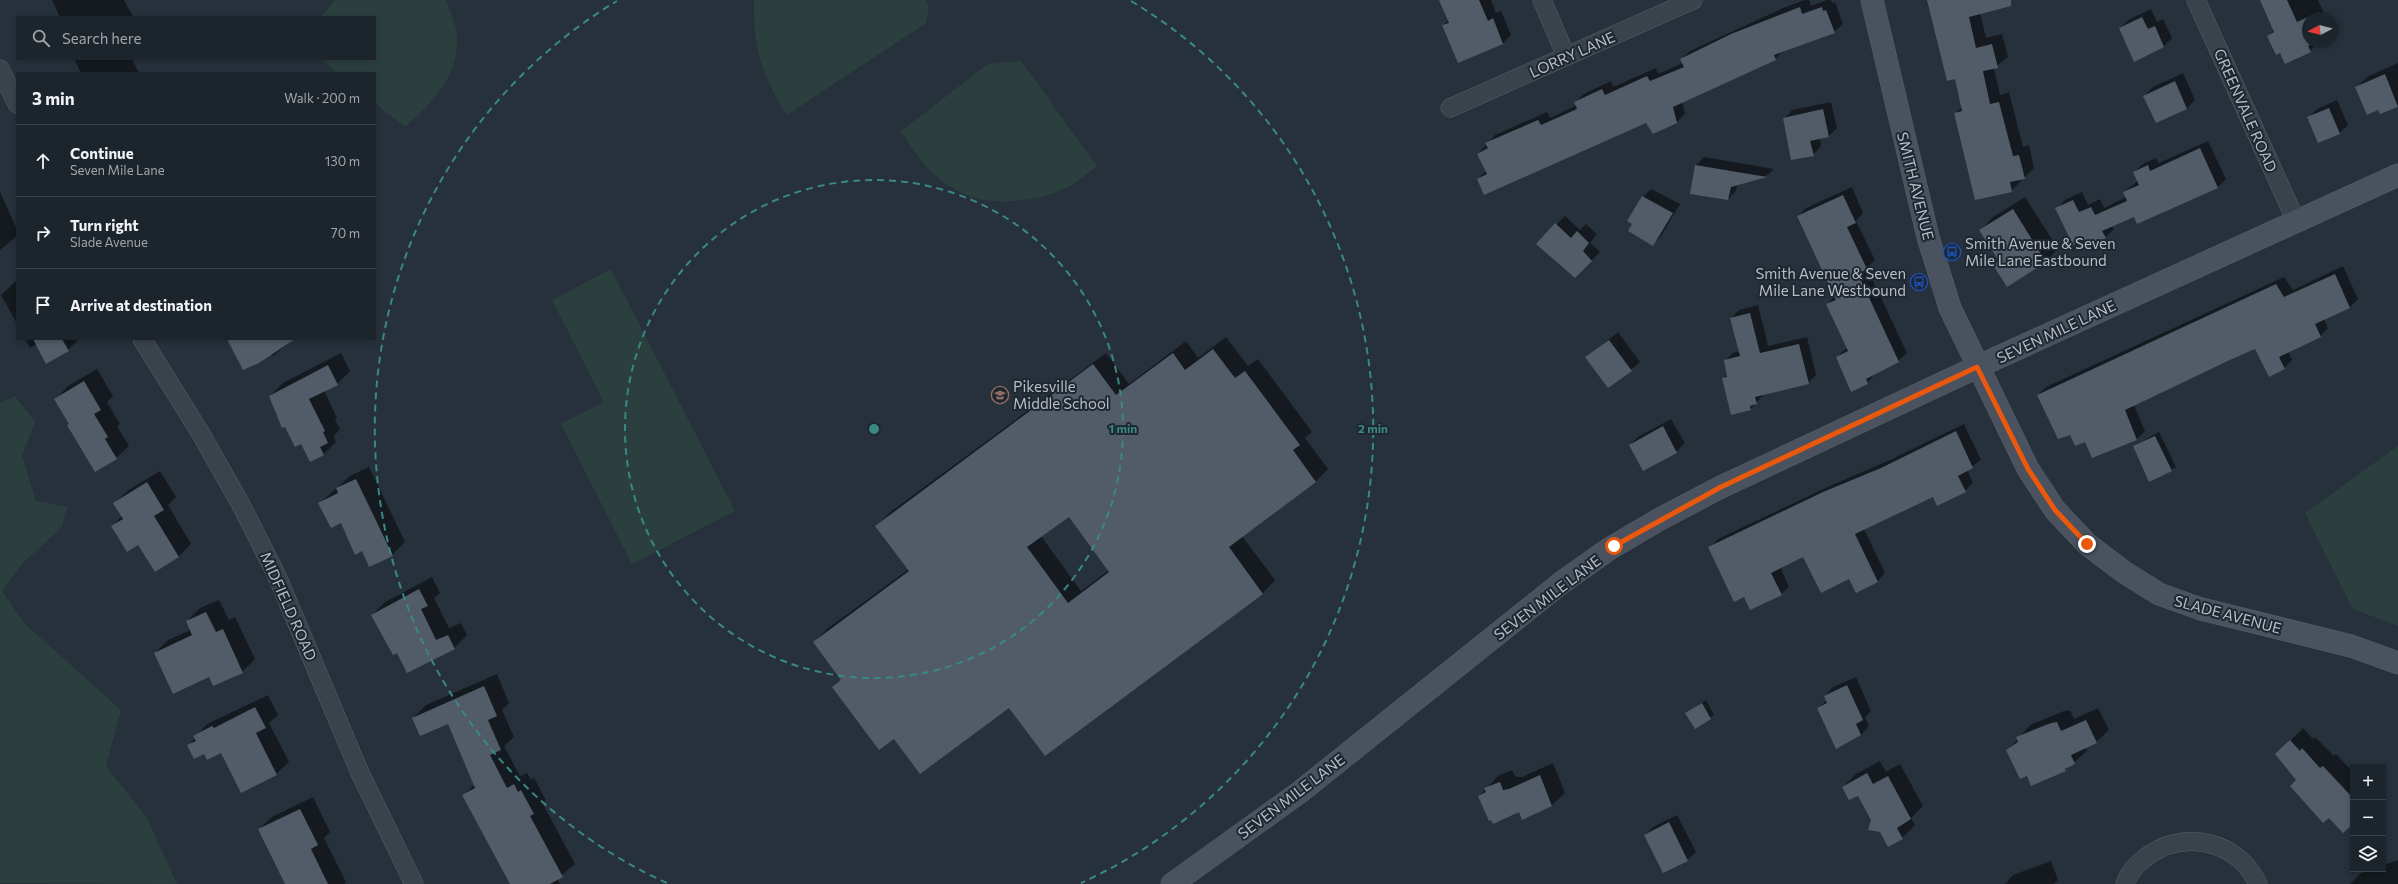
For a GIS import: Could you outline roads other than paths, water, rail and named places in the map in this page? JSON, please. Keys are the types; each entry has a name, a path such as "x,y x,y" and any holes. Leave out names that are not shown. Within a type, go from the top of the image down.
{"street":[{"path":"1542,0 1566,56"},
{"name":"LORRY LANE","path":"1450,108 1693,0"},
{"name":"SMITH AVENUE","path":"1872,0 1938,275 1950,308 1977,367"},
{"name":"GREENVALE ROAD","path":"2196,0 2296,221"},
{"path":"0,69 16,102"},
{"name":"SEVEN MILE LANE","path":"1172,884 1300,792 1561,583 1609,549 1721,487 1977,367 2398,174"},
{"name":"MIDFIELD ROAD","path":"143,340 201,434 240,503 278,576 360,772 414,884"},
{"name":"SLADE AVENUE","path":"1977,367 2028,469 2055,510 2087,544 2124,572 2159,594 2202,610 2351,646 2398,663"},
{"path":"2125,884 2139,862 2156,849 2177,842 2200,841 2221,847 2240,858 2253,874 2258,884"}],"place":[{"name":"Smith Avenue & Seven Mile Lane Eastbound","path":"1952,252"},
{"name":"Smith Avenue & Seven Mile Lane Westbound","path":"1919,282"},
{"name":"Pikesville Middle School","path":"1000,395"}]}
